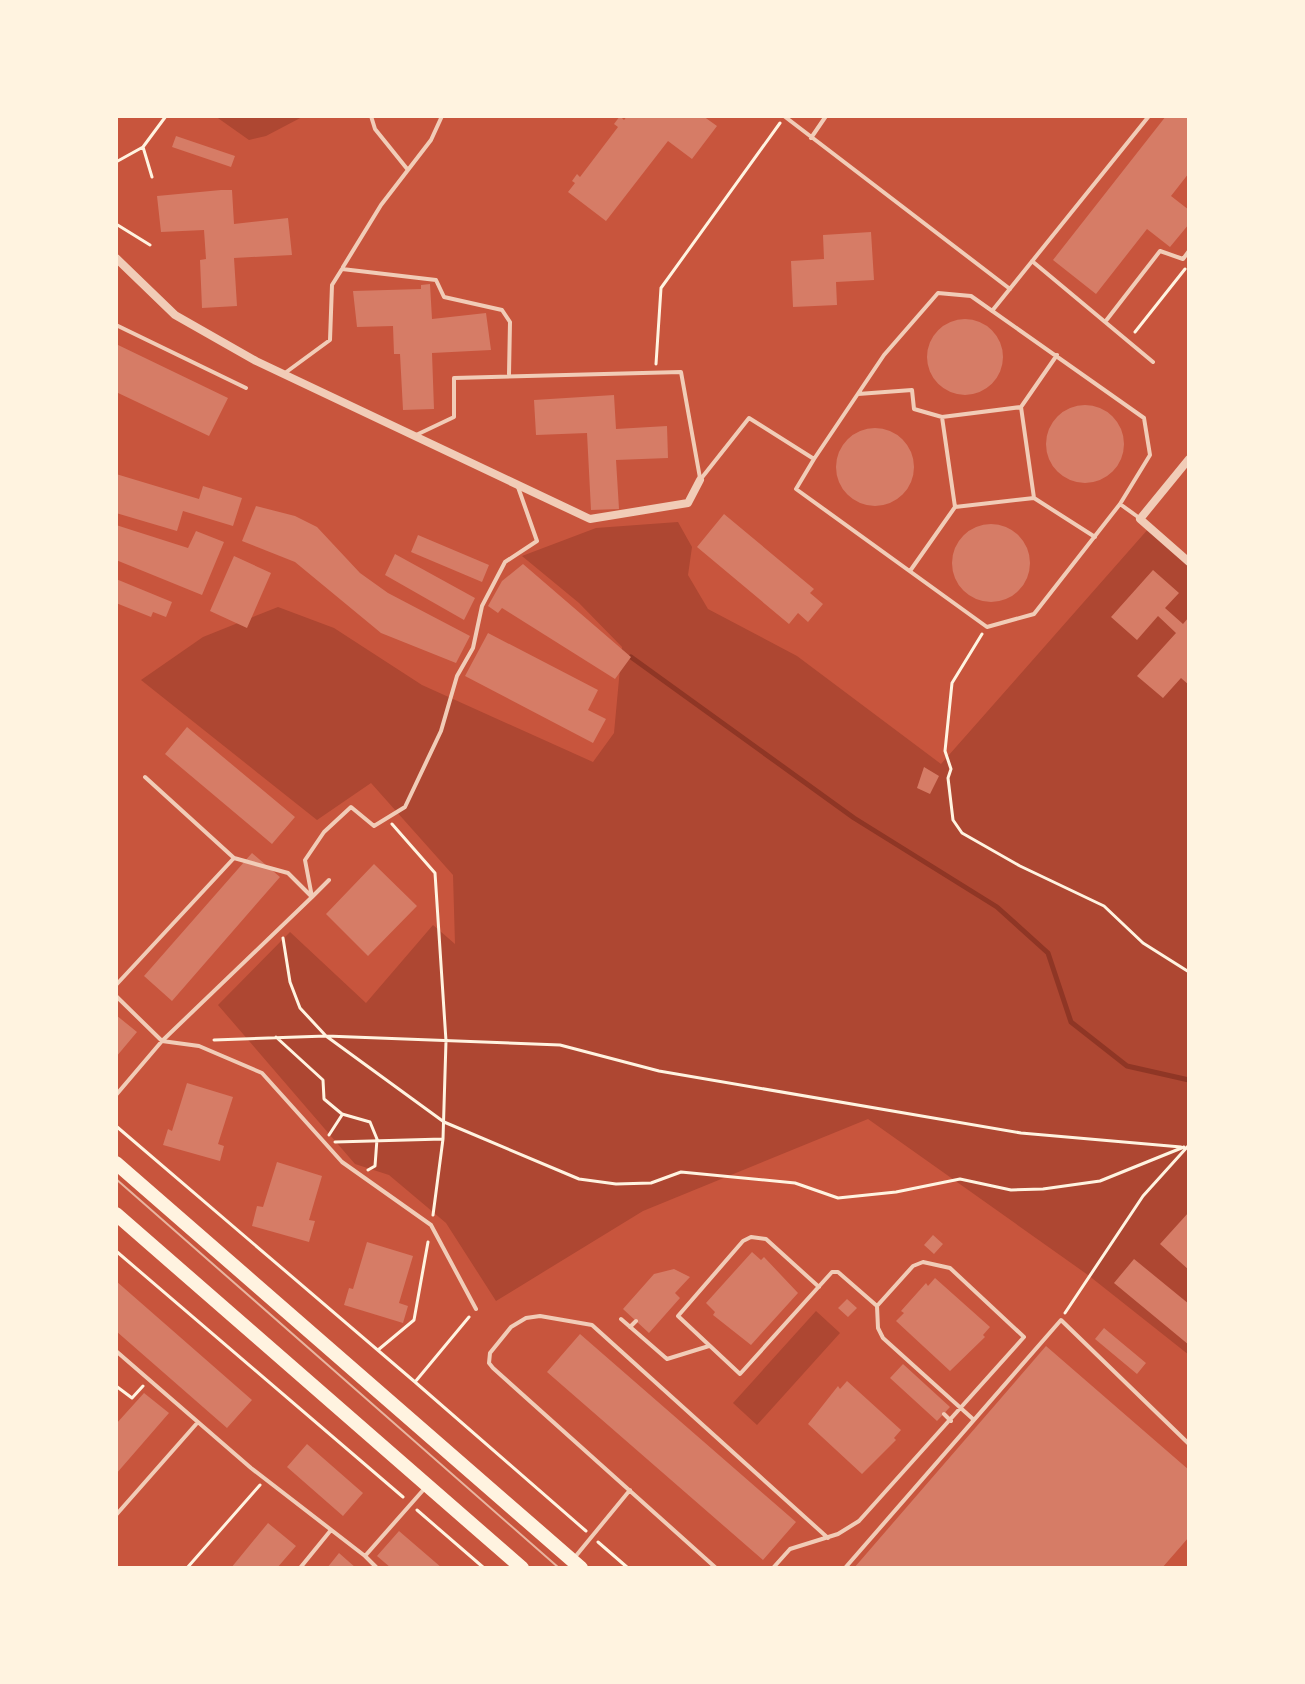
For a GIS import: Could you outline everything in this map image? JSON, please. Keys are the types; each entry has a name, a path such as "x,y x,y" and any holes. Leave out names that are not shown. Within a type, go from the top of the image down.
{"highway":[{"path":"116,1163 577,1564"},
{"path":"116,1214 522,1568"}],"street":[{"path":"116,258 175,315 282,375 590,519 688,503 700,480"},
{"path":"1189,459 1140,519 1189,562"}],"lane":[{"path":"371,116 375,129 408,170"},
{"path":"282,375 330,340 332,285 431,140 442,116"},
{"path":"785,116 1010,289"},
{"path":"811,138 826,116"},
{"path":"992,311 1149,116"},
{"path":"1105,322 1160,251 1183,259 1189,251"},
{"path":"1032,261 1153,362"},
{"path":"342,269 436,280 444,297 502,310 510,322 509,374"},
{"path":"938,293 971,296 1057,355 1079,376 1144,418 1150,455 1120,504 1034,614 987,627 796,489 884,355 938,293"},
{"path":"116,325 246,388"},
{"path":"1034,498 1021,407 1057,355"},
{"path":"412,437 454,417 454,378 509,374 681,372 700,480"},
{"path":"858,394 912,390 914,409 942,417 1021,407"},
{"path":"910,571 955,507 942,417"},
{"path":"700,480 749,418 814,459"},
{"path":"312,897 305,860 324,832 351,807 374,826 405,807 441,731 457,676 480,627 482,606 505,562 537,541 517,484"},
{"path":"955,507 1034,498 1095,537"},
{"path":"1120,504 1140,519"},
{"path":"145,777 234,858 288,873 312,897"},
{"path":"116,985 234,858"},
{"path":"116,1095 162,1041 329,880"},
{"path":"116,996 162,1041 199,1046 262,1073 324,1142 359,1174 431,1225 476,1309"},
{"path":"819,1287 766,1239 747,1239 679,1313 679,1319 740,1374 819,1287 832,1272 838,1272 877,1306 883,1338 974,1420"},
{"path":"773,1568 790,1549 828,1538 859,1521 1023,1342 1022,1333 950,1268 923,1262 913,1266 877,1306"},
{"path":"716,1568 489,1363 490,1353 511,1327 526,1318 540,1316 592,1325 828,1538"},
{"path":"621,1319 667,1359 709,1346"},
{"path":"845,1568 1061,1320 1189,1444"},
{"path":"630,1327 636,1321"},
{"path":"116,1351 266,1480 377,1568"},
{"path":"944,1414 951,1421"},
{"path":"116,1515 198,1422"},
{"path":"365,1556 426,1486"},
{"path":"577,1564 592,1537 630,1490"},
{"path":"300,1568 331,1530"}],"path":[{"path":"116,162 143,147 166,116"},
{"path":"656,371 661,288 754,154 785,116"},
{"path":"143,147 152,177"},
{"path":"116,224 150,245"},
{"path":"1127,341 1189,263"},
{"path":"987,627 952,683 945,751 951,769 948,778 953,820 962,833 1020,866 1104,906 1143,943 1189,972"},
{"path":"378,1350 414,1320 443,1139 446,1041 435,873 387,818"},
{"path":"281,927 300,1008 326,1036 444,1122 579,1179 616,1184 651,1183 681,1172 795,1183 838,1198 896,1192 960,1179 1011,1190 1100,1181 1187,1146"},
{"path":"199,1046 214,1040 326,1036 560,1045 659,1071 1021,1133 1187,1146"},
{"path":"276,1037 323,1080 324,1099 342,1114 370,1122 377,1139 375,1166 359,1174"},
{"path":"324,1142 342,1114"},
{"path":"116,1126 628,1568"},
{"path":"324,1142 443,1139"},
{"path":"1061,1320 1143,1196 1187,1146"},
{"path":"116,1251 484,1568"},
{"path":"415,1382 476,1309"},
{"path":"116,1386 132,1398 149,1380"},
{"path":"187,1568 266,1480"}],"shaded area":[{"path":"215,116 304,116 266,136 249,140"},
{"path":"678,522 692,547 688,575 708,609 797,656 941,764 1149,528 1189,564 1189,1355 1088,1275 868,1119 643,1211 496,1301 446,1223 389,1175 355,1164 218,1005 290,932 366,1003 433,925 455,944 453,875 371,783 317,820 141,680 203,637 278,607 334,628 422,685 593,762 614,733 622,647 579,603 522,556 596,528"},
{"path":"816,1311 840,1333 757,1425 733,1403"}],"building":[{"path":"620,116 624,120 627,116 703,116 717,126 692,159 668,141 606,221 568,192 577,174 580,177 618,127 614,124"},
{"path":"1166,116 1189,116 1189,173 1171,196 1189,210 1189,224 1170,247 1147,229 1096,294 1053,260"},
{"path":"176,136 235,156 231,167 172,147"},
{"path":"232,190 234,224 288,218 292,255 234,258 237,306 202,308 200,260 206,259 204,230 161,232 157,196"},
{"path":"871,232 874,280 836,282 837,305 793,307 791,261 824,259 823,235"},
{"path":"430,284 432,319 486,313 491,350 432,353 434,409 403,410 400,354 394,354 393,326 357,327 353,291 421,289 421,285"},
{"path":"965,319 980,322 992,330 1000,342 1003,357 1000,372 992,384 980,392 965,395 950,392 938,384 930,372 927,357 930,342 938,330 950,322"},
{"path":"116,344 228,398 209,436 116,392"},
{"path":"614,395 616,429 667,426 668,458 616,460 619,509 591,510 587,433 536,435 534,400"},
{"path":"1077,405 1093,405 1107,411 1118,422 1124,444 1118,466 1107,477 1093,483 1077,483 1063,477 1052,466 1046,452 1046,436 1052,422 1063,411"},
{"path":"867,428 883,428 897,434 908,445 914,467 908,489 897,500 883,506 867,506 853,500 842,489 836,475 836,459 842,445 853,434"},
{"path":"116,474 199,499 203,486 242,498 233,526 183,511 177,531 116,513"},
{"path":"256,506 295,516 317,527 360,573 388,593 470,636 456,663 381,633 295,562 242,541"},
{"path":"724,514 814,589 810,593 823,604 808,622 798,613 789,624 697,547"},
{"path":"983,524 999,524 1013,530 1024,541 1030,563 1024,585 1013,596 999,602 983,602 969,596 958,585 952,571 952,555 958,541 969,530"},
{"path":"116,525 188,548 196,531 224,542 202,595 116,560"},
{"path":"418,535 489,565 482,582 411,552"},
{"path":"395,554 475,598 464,620 385,575"},
{"path":"234,556 271,573 247,628 210,611"},
{"path":"523,564 631,657 615,679 502,608 498,613 488,606 502,581"},
{"path":"1153,570 1179,593 1165,608 1183,624 1189,617 1189,685 1181,678 1163,698 1137,676 1176,633 1158,616 1137,640 1111,617"},
{"path":"116,579 172,602 166,617 153,612 151,617 116,603"},
{"path":"488,633 598,690 588,710 606,719 593,743 465,676"},
{"path":"187,727 295,817 272,844 165,754"},
{"path":"924,767 939,776 930,794 917,788"},
{"path":"252,853 280,877 172,1001 144,976"},
{"path":"374,864 417,906 368,956 326,914"},
{"path":"116,1015 137,1032 116,1057"},
{"path":"187,1083 233,1097 218,1144 224,1146 220,1161 163,1145 168,1129 172,1131"},
{"path":"277,1162 322,1176 309,1220 315,1221 309,1242 252,1226 257,1206 263,1207"},
{"path":"1189,1212 1189,1270 1160,1244"},
{"path":"933,1235 943,1244 934,1254 924,1245"},
{"path":"367,1242 413,1256 399,1303 408,1306 403,1323 344,1305 349,1288 353,1289"},
{"path":"752,1252 761,1260 764,1257 798,1293 751,1345 713,1315 715,1312 706,1303"},
{"path":"1134,1259 1189,1304 1189,1345 1114,1283"},
{"path":"674,1269 690,1277 675,1293 680,1298 649,1333 623,1309 654,1274"},
{"path":"935,1278 990,1327 983,1335 985,1337 950,1371 896,1321 926,1283 928,1286"},
{"path":"116,1281 252,1400 227,1428 116,1331"},
{"path":"847,1299 857,1308 848,1317 838,1308"},
{"path":"1104,1328 1146,1363 1137,1374 1095,1339"},
{"path":"580,1334 796,1522 763,1560 547,1372"},
{"path":"1046,1346 1189,1470 1189,1537 1162,1568 854,1568"},
{"path":"903,1364 950,1407 937,1421 890,1378"},
{"path":"847,1381 901,1430 894,1438 896,1440 862,1474 808,1424 838,1386 840,1389"},
{"path":"144,1393 169,1413 116,1474 116,1424"},
{"path":"307,1444 363,1493 343,1516 287,1467"},
{"path":"268,1523 296,1546 277,1568 231,1568"},
{"path":"399,1531 442,1568 391,1568 377,1556"},
{"path":"339,1553 356,1568 327,1568"}],"waterway":[{"path":"631,657 854,818 997,907 1048,953 1071,1022 1127,1066 1189,1080"}],"tram line":[{"path":"116,1179 559,1568"}]}
